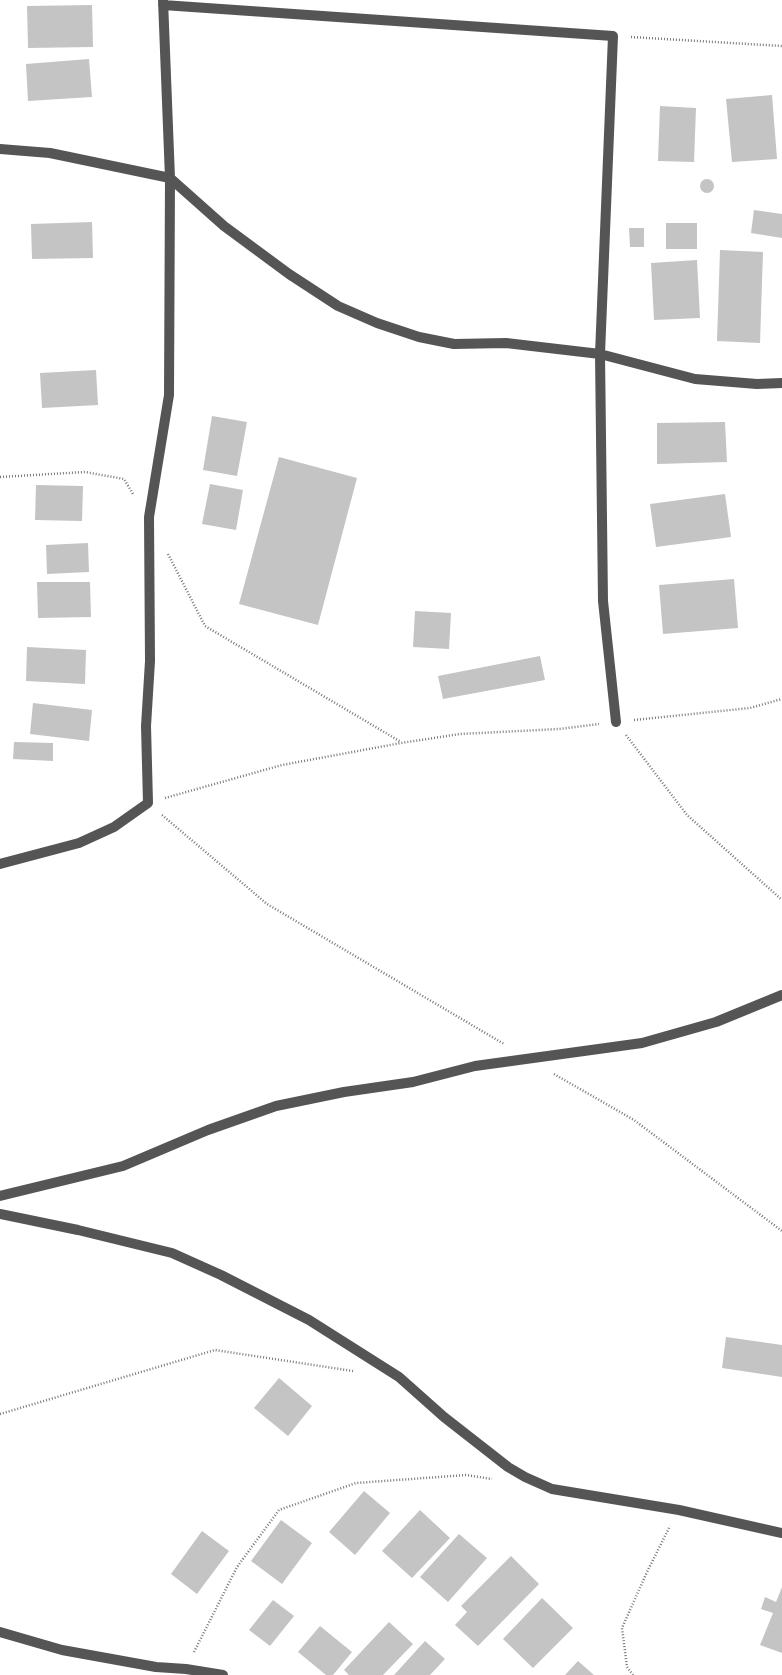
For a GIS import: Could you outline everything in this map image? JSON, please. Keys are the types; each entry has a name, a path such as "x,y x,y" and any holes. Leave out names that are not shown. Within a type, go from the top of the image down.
{"street":[{"path":"0,864 79,843 114,827 148,802 146,726 150,661 148,517 169,395 170,178 163,2 613,36 600,354 603,600 616,722"},
{"path":"0,149 50,153 170,178 224,226 289,274 338,306 377,323 419,337 454,344 506,343 600,354 695,379 757,384 782,383"},
{"path":"0,1196 123,1166 208,1130 276,1106 344,1092 413,1082 475,1066 642,1043 716,1022 782,995"},
{"path":"0,1214 78,1230 172,1253 221,1275 309,1320 399,1378 444,1417 508,1467 525,1477 552,1489 679,1510 782,1533"},
{"path":"0,1632 62,1650 156,1667 186,1669 223,1675"}],"path":[{"path":"613,36 782,46"},
{"path":"0,477 85,472 124,479 148,517"},
{"path":"166,551 205,626 402,742"},
{"path":"148,802 282,765 402,742 460,734 559,729 750,708 782,699"},
{"path":"616,722 687,815 782,900"},
{"path":"148,802 267,904 527,1058"},
{"path":"554,1073 634,1120 782,1231"},
{"path":"0,1414 215,1350 361,1372"},
{"path":"186,1669 237,1567 279,1510 356,1483 466,1475 497,1480"},
{"path":"633,1675 627,1667 622,1628 646,1572 679,1510"}],"building":[{"path":"92,5 93,47 28,48 27,6"},
{"path":"89,59 92,97 28,101 26,64"},
{"path":"772,95 777,159 732,162 726,99"},
{"path":"660,106 696,108 694,162 658,161"},
{"path":"707,179 712,181 714,186 712,191 707,193 702,191 700,186 702,181"},
{"path":"754,210 782,214 782,238 751,233"},
{"path":"92,222 93,258 32,259 31,224"},
{"path":"666,223 697,223 697,249 666,249"},
{"path":"629,228 644,228 644,247 630,247"},
{"path":"720,250 763,252 760,343 717,341"},
{"path":"697,260 700,318 654,320 651,263"},
{"path":"96,370 98,405 42,408 40,373"},
{"path":"212,416 247,422 237,476 203,470"},
{"path":"725,422 727,462 657,464 657,423"},
{"path":"279,457 357,478 318,625 239,604"},
{"path":"210,484 243,490 236,530 202,524"},
{"path":"36,485 83,486 82,521 35,520"},
{"path":"725,494 731,537 656,547 650,504"},
{"path":"88,543 89,572 47,574 46,545"},
{"path":"734,579 738,628 663,634 659,585"},
{"path":"37,582 90,582 91,617 38,618"},
{"path":"415,611 451,613 449,649 413,647"},
{"path":"27,647 86,650 85,684 26,681"},
{"path":"540,656 545,680 443,699 438,676"},
{"path":"33,703 92,710 89,741 30,734"},
{"path":"14,742 53,743 53,761 13,759"},
{"path":"726,1337 782,1345 782,1377 722,1368"},
{"path":"279,1378 312,1406 288,1436 254,1408"},
{"path":"364,1491 390,1513 355,1555 329,1532"},
{"path":"420,1510 450,1538 412,1578 382,1551"},
{"path":"281,1520 312,1543 282,1584 251,1561"},
{"path":"202,1531 229,1551 197,1594 171,1574"},
{"path":"459,1534 487,1558 448,1602 420,1577"},
{"path":"511,1556 539,1584 478,1646 455,1625 467,1612 461,1606"},
{"path":"782,1587 782,1653 760,1645 773,1613 761,1609 765,1597 776,1602"},
{"path":"542,1598 573,1628 533,1668 503,1639"},
{"path":"273,1600 294,1616 270,1646 249,1630"},
{"path":"389,1622 413,1644 383,1675 349,1675 344,1670"},
{"path":"320,1626 352,1652 333,1675 326,1675 298,1652"},
{"path":"425,1641 445,1659 430,1675 394,1675"},
{"path":"578,1661 594,1675 565,1675"}]}
